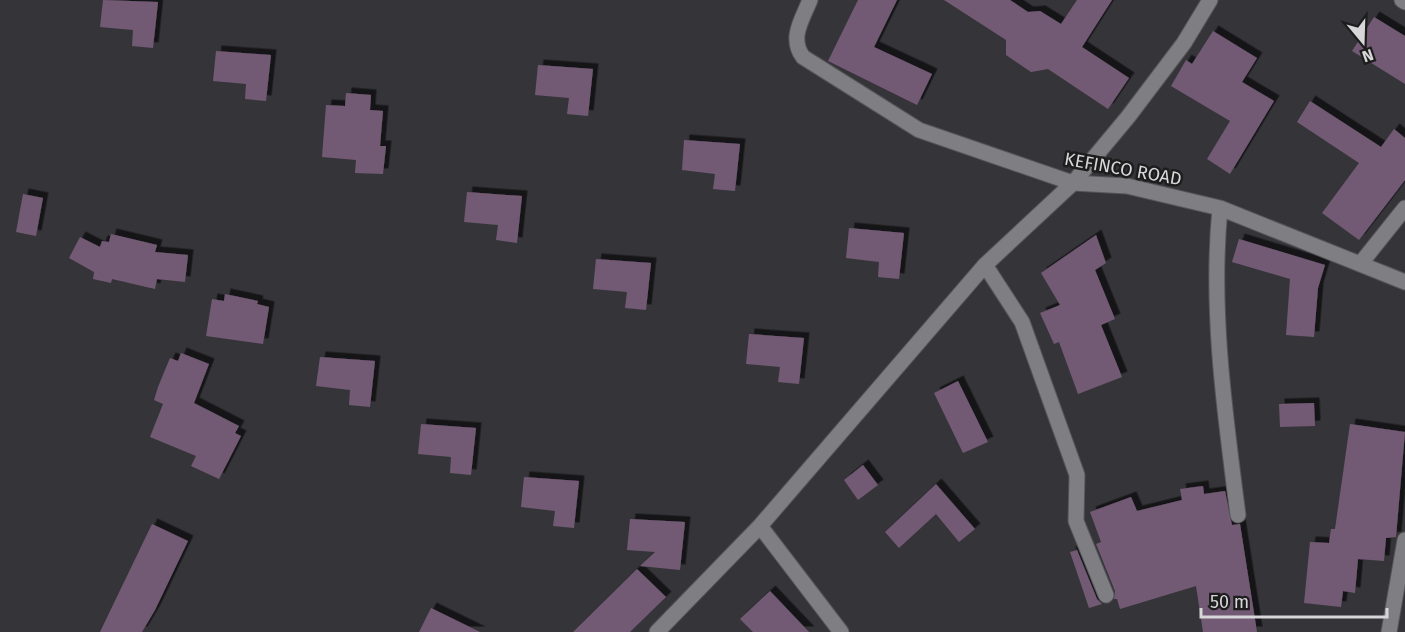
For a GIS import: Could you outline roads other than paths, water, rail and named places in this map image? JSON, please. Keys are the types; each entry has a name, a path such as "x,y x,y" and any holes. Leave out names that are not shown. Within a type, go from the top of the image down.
{"street":[{"name":"KEFINCO ROAD","path":"810,0 795,36 797,50 803,57 919,130 1073,183 1127,186 1220,208 1405,282"},
{"path":"657,632 760,525 985,265 1073,183 1128,117 1184,43 1210,0"},
{"path":"1220,208 1217,238 1217,315 1238,515"},
{"path":"1361,263 1405,208"},
{"path":"985,265 1022,322 1077,475 1076,521 1106,595"},
{"path":"760,525 841,632"},
{"path":"1389,632 1405,540"}]}
